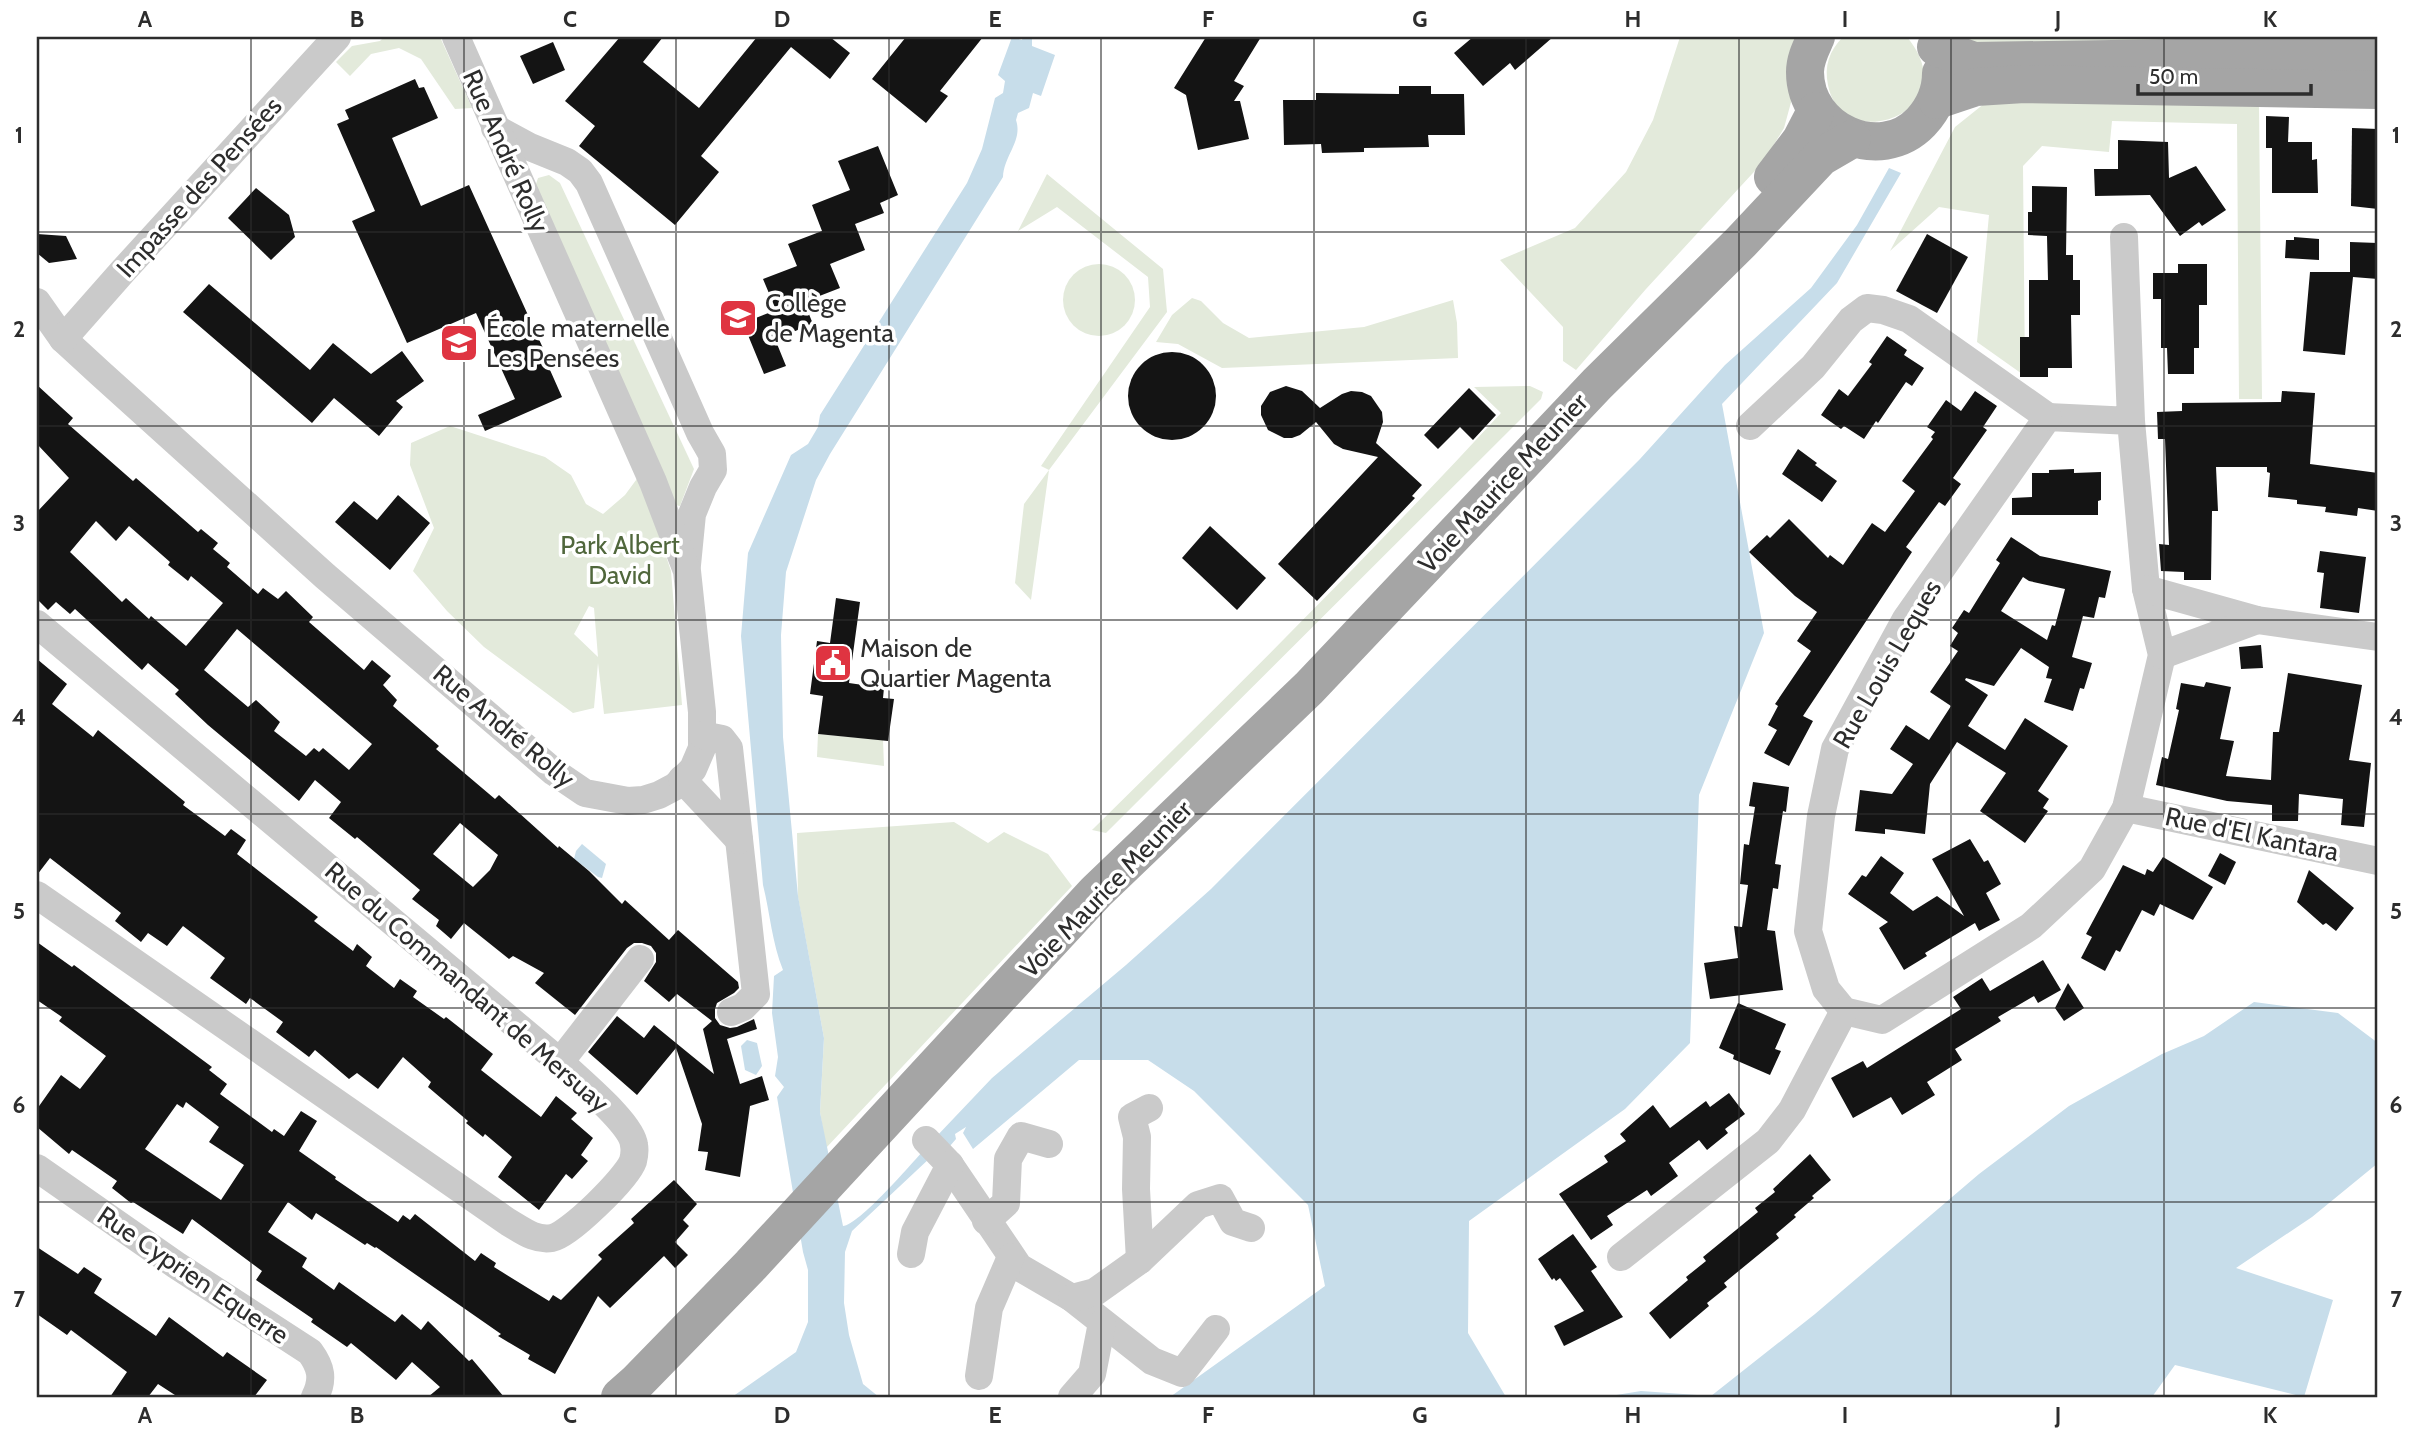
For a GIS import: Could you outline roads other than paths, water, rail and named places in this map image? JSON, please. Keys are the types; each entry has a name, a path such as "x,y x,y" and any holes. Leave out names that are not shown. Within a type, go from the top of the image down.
{"main road":[{"path":"1816,37 1808,52 1805,72 1808,93 1816,111 1838,132 1852,139 1869,142 1886,141 1917,127 1937,100 1941,64 1933,42"},
{"path":"1933,42 1974,61 2378,55"},
{"path":"1937,100 1976,87 2024,84 2378,90"},
{"name":"Voie Maurice Meunier","path":"1597,384 1764,189 1801,140 1816,111"},
{"name":"Voie Maurice Meunier","path":"620,1397 751,1265 1030,967 1096,892 1309,688 1597,384 1741,242 1821,157 1852,139"}],"street":[{"name":"Impasse des Pensées","path":"64,339 122,271 337,37"},
{"name":"Rue André Rolly","path":"37,302 64,339 325,576 554,772 585,793 628,801 659,795 676,786 692,769 702,748 702,712 687,571 653,482 456,37"},
{"path":"495,128 567,162 580,170 589,183 700,433 712,454 713,470 692,514 687,571"},
{"path":"523,190 525,170 538,166 589,183"},
{"path":"1621,1257 1768,1141 1792,1110 1843,1011 1882,1020 2031,926 2092,869 2126,808 2162,655 2146,589 2131,421 2124,237"},
{"path":"1750,426 1813,367 1851,320 1867,308 1883,310 1909,319 2048,417 2131,421"},
{"name":"Rue André Rolly","path":"37,330 64,339"},
{"name":"Rue Louis Leques","path":"1843,1011 1826,989 1808,931 1821,816 1835,749 1906,619 2048,417"},
{"path":"2146,589 2258,621 2378,637"},
{"path":"2162,655 2258,621"},
{"name":"Rue du Commandant de Mersuay","path":"37,624 560,1062 630,1133 634,1144 633,1160 626,1174 573,1227 553,1238 533,1237 37,895"},
{"path":"702,735 722,739 729,748 756,994 743,1007 731,1013"},
{"path":"682,779 739,840"},
{"name":"Rue d'El Kantara","path":"2126,808 2378,861"},
{"path":"560,1062 640,959"},
{"path":"1140,1260 1136,1189 1137,1137 1132,1117 1149,1108"},
{"path":"986,1221 1006,1203 1008,1159 1021,1136 1049,1144"},
{"path":"926,1140 950,1165 1019,1267 1072,1298 1152,1361 1182,1373 1216,1329"},
{"path":"911,1254 915,1232 950,1165"},
{"name":"Rue Cyprien Equerre","path":"37,1168 176,1265 310,1352 319,1365 321,1378 315,1397"},
{"path":"1072,1298 1095,1292 1140,1260 1198,1205 1220,1198 1233,1222 1251,1228"},
{"path":"979,1376 989,1308 1011,1257"},
{"path":"1072,1397 1092,1374 1102,1323"}],"water":[{"path":"1012,37 1022,40 1023,37 1032,37 1032,46 1055,55 1041,96 1033,93 1029,108 1018,113 1017,135 1003,177 816,480 786,572 781,635 783,737 798,896 824,1038 820,1112 843,1226 861,1216 925,1149 931,1157 852,1231 845,1252 844,1303 849,1335 863,1384 879,1397 732,1397 796,1352 808,1322 808,1270 777,1097 784,1087 775,1076 778,1057 772,1013 774,976 783,970 763,885 741,636 748,553 791,455 808,444 818,427 820,415 967,183 982,149 995,98 1003,93 1005,81 998,75"},
{"path":"1889,168 1901,173 1837,283 1722,404 1764,633 1699,795 1690,1043 1625,1109 1469,1221 1468,1333 1506,1397 1170,1397 1325,1286 1308,1205 1194,1091 1148,1060 1079,1060 973,1149 963,1133 966,1127 955,1134 956,1139 950,1146 935,1138 992,1078 1211,889 1640,459 1725,365 1811,288 1857,225"},
{"path":"582,844 606,864 602,878 574,859"},
{"path":"2254,1002 2338,1013 2378,1043 2378,1163 2312,1217 2236,1268 2333,1300 2304,1397 2175,1365 2152,1397 1604,1397 1641,1391 1711,1396 1815,1314 1979,1174 2069,1106 2162,1054 2204,1036"},
{"path":"747,1040 757,1043 762,1066 756,1075 745,1070 741,1046"}],"place":[{"name":"Collège de Magenta","path":"738,318"},
{"name":"École maternelle Les Pensées","path":"459,343"},
{"name":"Maison de Quartier Magenta","path":"833,663"}],"park label":[{"name":"Park Albert David","path":"620,560"}]}
